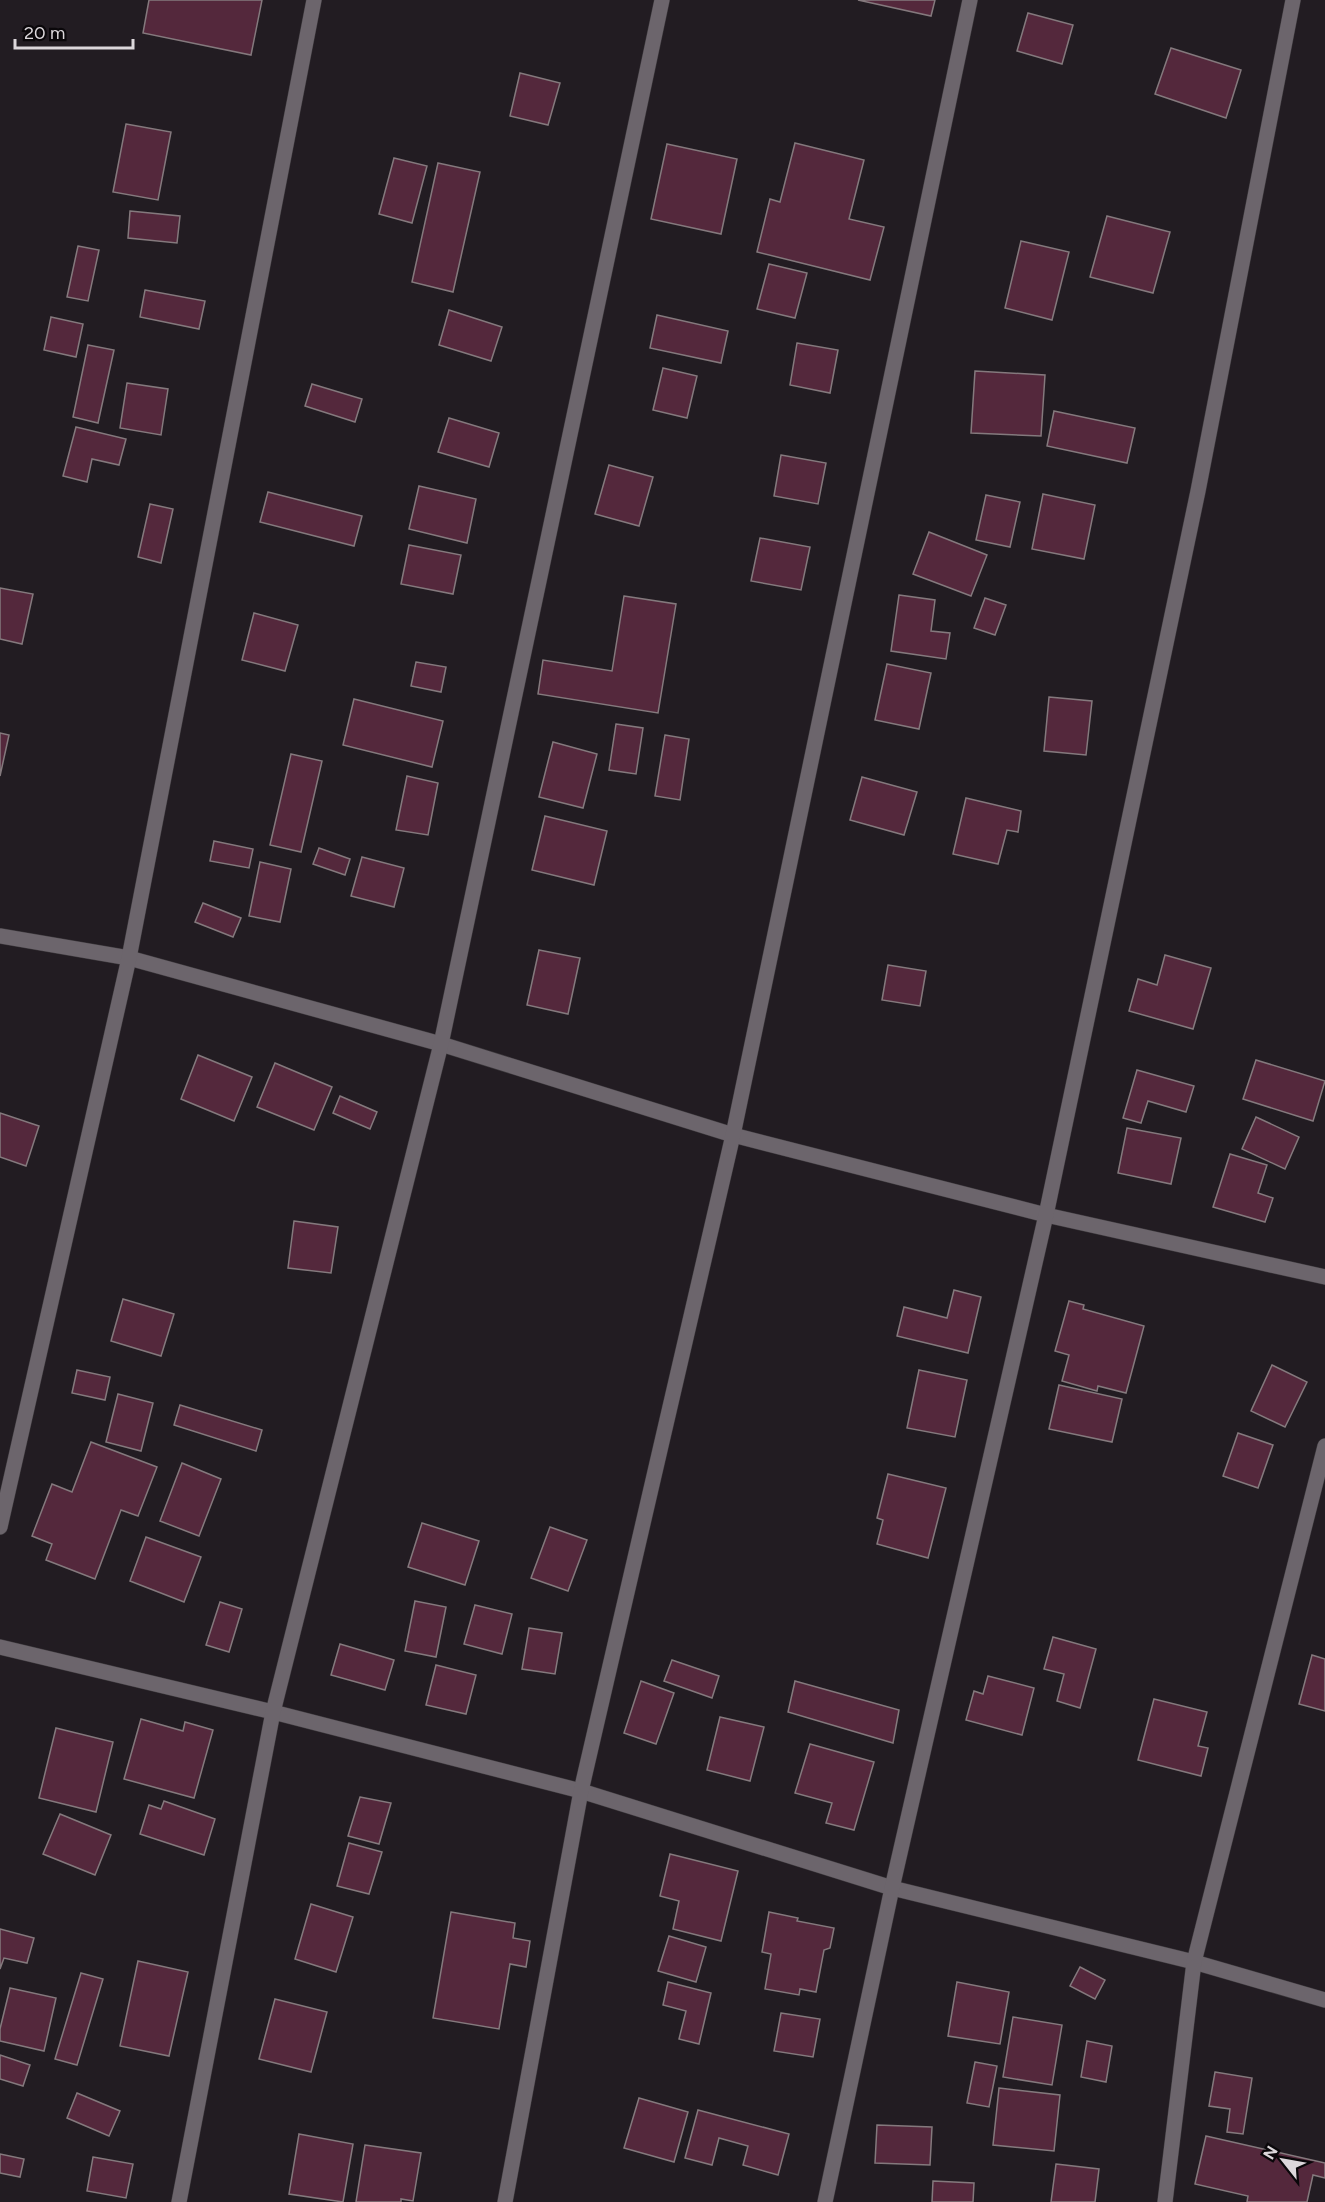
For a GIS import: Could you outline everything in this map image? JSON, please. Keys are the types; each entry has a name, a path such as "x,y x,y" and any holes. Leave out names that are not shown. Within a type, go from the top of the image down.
{"street":[{"path":"0,1527 129,958 314,0"},
{"path":"179,2202 273,1712 441,1044 662,0"},
{"path":"505,2202 581,1791 733,1135 970,0"},
{"path":"825,2202 892,1888 1046,1215 1198,491 1293,0"},
{"path":"0,936 129,958 441,1044 733,1135 1046,1215 1325,1277"},
{"path":"1165,2202 1194,1962 1325,1446"},
{"path":"0,1647 273,1712 581,1791 892,1888 1194,1962 1325,2000"}],"building":[{"path":"149,0 262,0 251,55 143,33"},
{"path":"858,0 935,0 931,16"},
{"path":"1028,13 1073,25 1062,64 1017,51"},
{"path":"1171,48 1241,70 1226,118 1155,94"},
{"path":"520,73 560,83 548,125 510,116"},
{"path":"126,124 171,132 158,200 113,192"},
{"path":"795,143 864,160 849,219 884,227 870,280 757,252 770,199 780,202"},
{"path":"667,144 737,159 721,234 651,219"},
{"path":"394,158 427,166 412,223 379,214"},
{"path":"438,163 480,172 453,292 412,282"},
{"path":"130,211 180,216 177,243 128,238"},
{"path":"1107,216 1170,232 1153,293 1090,277"},
{"path":"1021,241 1069,252 1052,320 1005,308"},
{"path":"78,246 99,250 88,301 67,297"},
{"path":"769,264 807,273 795,318 757,309"},
{"path":"145,290 205,301 199,329 140,317"},
{"path":"449,310 502,327 491,361 439,345"},
{"path":"657,315 728,331 721,363 650,348"},
{"path":"51,317 83,324 76,357 44,350"},
{"path":"797,343 838,350 830,393 790,385"},
{"path":"88,345 114,350 98,423 73,417"},
{"path":"663,368 697,376 687,418 653,410"},
{"path":"975,371 1045,375 1041,436 971,433"},
{"path":"127,383 168,389 161,435 120,428"},
{"path":"312,384 362,399 355,422 305,406"},
{"path":"1054,411 1135,428 1127,463 1047,446"},
{"path":"449,418 499,433 489,467 438,452"},
{"path":"76,427 126,439 119,465 92,459 87,482 63,476"},
{"path":"781,455 826,463 818,504 774,496"},
{"path":"609,465 653,477 639,526 595,514"},
{"path":"419,486 476,499 467,543 409,529"},
{"path":"268,492 362,516 354,546 260,522"},
{"path":"1043,494 1095,505 1084,559 1032,549"},
{"path":"986,495 1020,502 1010,547 976,540"},
{"path":"150,504 173,509 161,563 138,557"},
{"path":"929,532 987,555 971,596 913,574"},
{"path":"760,538 810,547 801,590 751,581"},
{"path":"409,545 461,555 453,594 401,584"},
{"path":"0,588 33,594 22,644 0,639"},
{"path":"899,595 935,600 931,631 950,633 946,659 891,651"},
{"path":"624,596 676,604 658,713 538,694 543,660 612,671"},
{"path":"985,598 1006,605 995,635 974,628"},
{"path":"254,613 298,625 285,671 242,660"},
{"path":"416,662 446,667 441,692 411,686"},
{"path":"887,664 931,673 919,729 875,720"},
{"path":"1049,697 1092,701 1086,755 1044,751"},
{"path":"354,699 443,721 432,767 343,745"},
{"path":"616,724 643,728 636,774 609,770"},
{"path":"0,733 9,735 0,776"},
{"path":"665,735 689,739 680,800 655,796"},
{"path":"553,742 597,754 583,808 539,797"},
{"path":"291,754 322,761 301,852 270,845"},
{"path":"407,776 438,783 428,835 396,830"},
{"path":"862,777 917,792 904,835 850,820"},
{"path":"966,798 1021,811 1018,832 1007,830 998,864 953,854"},
{"path":"545,816 607,831 594,885 532,870"},
{"path":"214,841 253,849 249,868 210,861"},
{"path":"319,848 350,859 345,875 313,864"},
{"path":"362,857 404,868 394,907 351,896"},
{"path":"260,862 291,869 280,922 249,916"},
{"path":"203,903 241,918 233,937 195,922"},
{"path":"539,950 580,958 568,1014 527,1005"},
{"path":"1165,955 1211,968 1193,1029 1129,1011 1138,979 1157,985"},
{"path":"888,965 926,971 920,1006 882,1000"},
{"path":"198,1055 252,1077 234,1121 181,1099"},
{"path":"1256,1060 1325,1081 1313,1121 1243,1099"},
{"path":"275,1063 332,1087 314,1130 257,1107"},
{"path":"1137,1070 1194,1086 1186,1112 1148,1101 1141,1123 1123,1118"},
{"path":"340,1096 377,1112 370,1129 333,1113"},
{"path":"0,1113 39,1126 26,1166 0,1157"},
{"path":"1256,1117 1299,1137 1285,1169 1242,1149"},
{"path":"1127,1128 1181,1138 1171,1184 1118,1173"},
{"path":"1230,1154 1267,1165 1258,1193 1273,1198 1265,1222 1213,1207"},
{"path":"294,1221 338,1227 331,1273 288,1268"},
{"path":"954,1290 981,1297 968,1353 897,1336 904,1307 947,1318"},
{"path":"123,1299 174,1314 161,1356 111,1341"},
{"path":"1069,1301 1084,1305 1083,1309 1144,1326 1126,1393 1098,1386 1097,1391 1062,1381 1069,1355 1055,1351"},
{"path":"1272,1365 1307,1382 1285,1427 1251,1411"},
{"path":"77,1370 110,1377 105,1400 72,1393"},
{"path":"919,1370 967,1380 955,1437 907,1428"},
{"path":"1059,1385 1122,1399 1112,1442 1049,1429"},
{"path":"118,1394 153,1403 141,1451 106,1442"},
{"path":"180,1405 262,1430 256,1451 174,1425"},
{"path":"1238,1433 1273,1445 1258,1488 1223,1476"},
{"path":"91,1442 157,1467 138,1516 121,1510 95,1579 46,1560 52,1544 32,1536 52,1484 72,1492"},
{"path":"182,1463 221,1479 199,1536 160,1521"},
{"path":"888,1474 946,1488 928,1558 877,1544 883,1520 877,1518"},
{"path":"422,1523 479,1541 465,1585 408,1567"},
{"path":"550,1527 587,1540 568,1591 531,1578"},
{"path":"146,1537 201,1557 184,1602 130,1581"},
{"path":"415,1601 446,1607 436,1657 405,1651"},
{"path":"220,1602 242,1609 229,1652 206,1645"},
{"path":"475,1605 512,1614 502,1654 464,1644"},
{"path":"529,1628 562,1633 555,1674 522,1669"},
{"path":"1053,1637 1096,1649 1080,1708 1057,1701 1064,1674 1044,1669"},
{"path":"340,1644 394,1660 385,1690 331,1675"},
{"path":"1312,1655 1325,1659 1325,1711 1299,1704"},
{"path":"672,1660 719,1676 712,1698 664,1681"},
{"path":"436,1665 476,1675 466,1714 426,1705"},
{"path":"988,1676 1034,1688 1022,1735 966,1720 974,1691 983,1694"},
{"path":"641,1681 674,1693 656,1744 624,1733"},
{"path":"795,1681 899,1710 893,1743 788,1712"},
{"path":"1154,1699 1207,1712 1198,1746 1208,1748 1201,1776 1138,1760"},
{"path":"720,1717 764,1727 750,1781 707,1770"},
{"path":"141,1719 183,1731 185,1722 213,1730 194,1798 124,1779"},
{"path":"56,1728 113,1742 96,1812 39,1798"},
{"path":"810,1744 874,1762 854,1830 826,1823 832,1803 795,1793"},
{"path":"360,1797 391,1803 379,1844 348,1836"},
{"path":"164,1801 215,1819 204,1855 140,1834 149,1805 161,1809"},
{"path":"60,1814 111,1835 95,1875 43,1854"},
{"path":"349,1843 382,1852 369,1894 337,1886"},
{"path":"670,1854 738,1871 721,1941 673,1929 679,1901 660,1896"},
{"path":"311,1904 353,1917 336,1972 295,1959"},
{"path":"451,1912 515,1923 513,1938 530,1941 526,1967 510,1964 499,2029 433,2018"},
{"path":"769,1912 798,1918 797,1921 834,1928 830,1948 824,1950 816,1992 800,1989 799,1995 765,1989 771,1954 762,1952"},
{"path":"0,1929 34,1938 27,1963 4,1958 0,1969"},
{"path":"669,1936 706,1947 696,1982 658,1971"},
{"path":"138,1961 188,1972 169,2056 120,2046"},
{"path":"1080,1967 1105,1980 1095,1999 1070,1986"},
{"path":"81,1973 103,1979 77,2065 55,2059"},
{"path":"668,1982 711,1993 699,2044 679,2039 686,2011 663,2005"},
{"path":"957,1982 1009,1992 1000,2044 948,2036"},
{"path":"10,1988 56,1998 44,2051 0,2041 0,2029"},
{"path":"275,1999 327,2012 311,2072 259,2059"},
{"path":"781,2013 820,2019 813,2057 774,2051"},
{"path":"1013,2017 1062,2025 1052,2085 1003,2077"},
{"path":"1087,2041 1112,2046 1106,2082 1081,2077"},
{"path":"0,2055 30,2065 23,2086 0,2079"},
{"path":"975,2062 997,2066 989,2107 967,2103"},
{"path":"1215,2072 1252,2078 1243,2134 1227,2132 1230,2109 1209,2106"},
{"path":"999,2088 1060,2095 1054,2151 993,2145"},
{"path":"77,2093 120,2111 109,2136 67,2118"},
{"path":"639,2098 688,2112 674,2162 624,2148"},
{"path":"698,2110 789,2134 778,2175 743,2165 748,2146 719,2138 712,2165 685,2158"},
{"path":"877,2125 932,2127 930,2165 875,2163"},
{"path":"299,2134 353,2144 343,2202 289,2194"},
{"path":"1206,2136 1325,2163 1325,2178 1313,2175 1307,2202 1247,2202 1248,2196 1195,2184"},
{"path":"365,2145 421,2153 413,2201 401,2199 401,2202 356,2202"},
{"path":"0,2154 24,2159 20,2177 0,2173"},
{"path":"93,2157 133,2164 126,2198 87,2191"},
{"path":"1056,2164 1099,2169 1095,2202 1051,2202"},
{"path":"933,2181 974,2183 973,2202 932,2202"}]}
